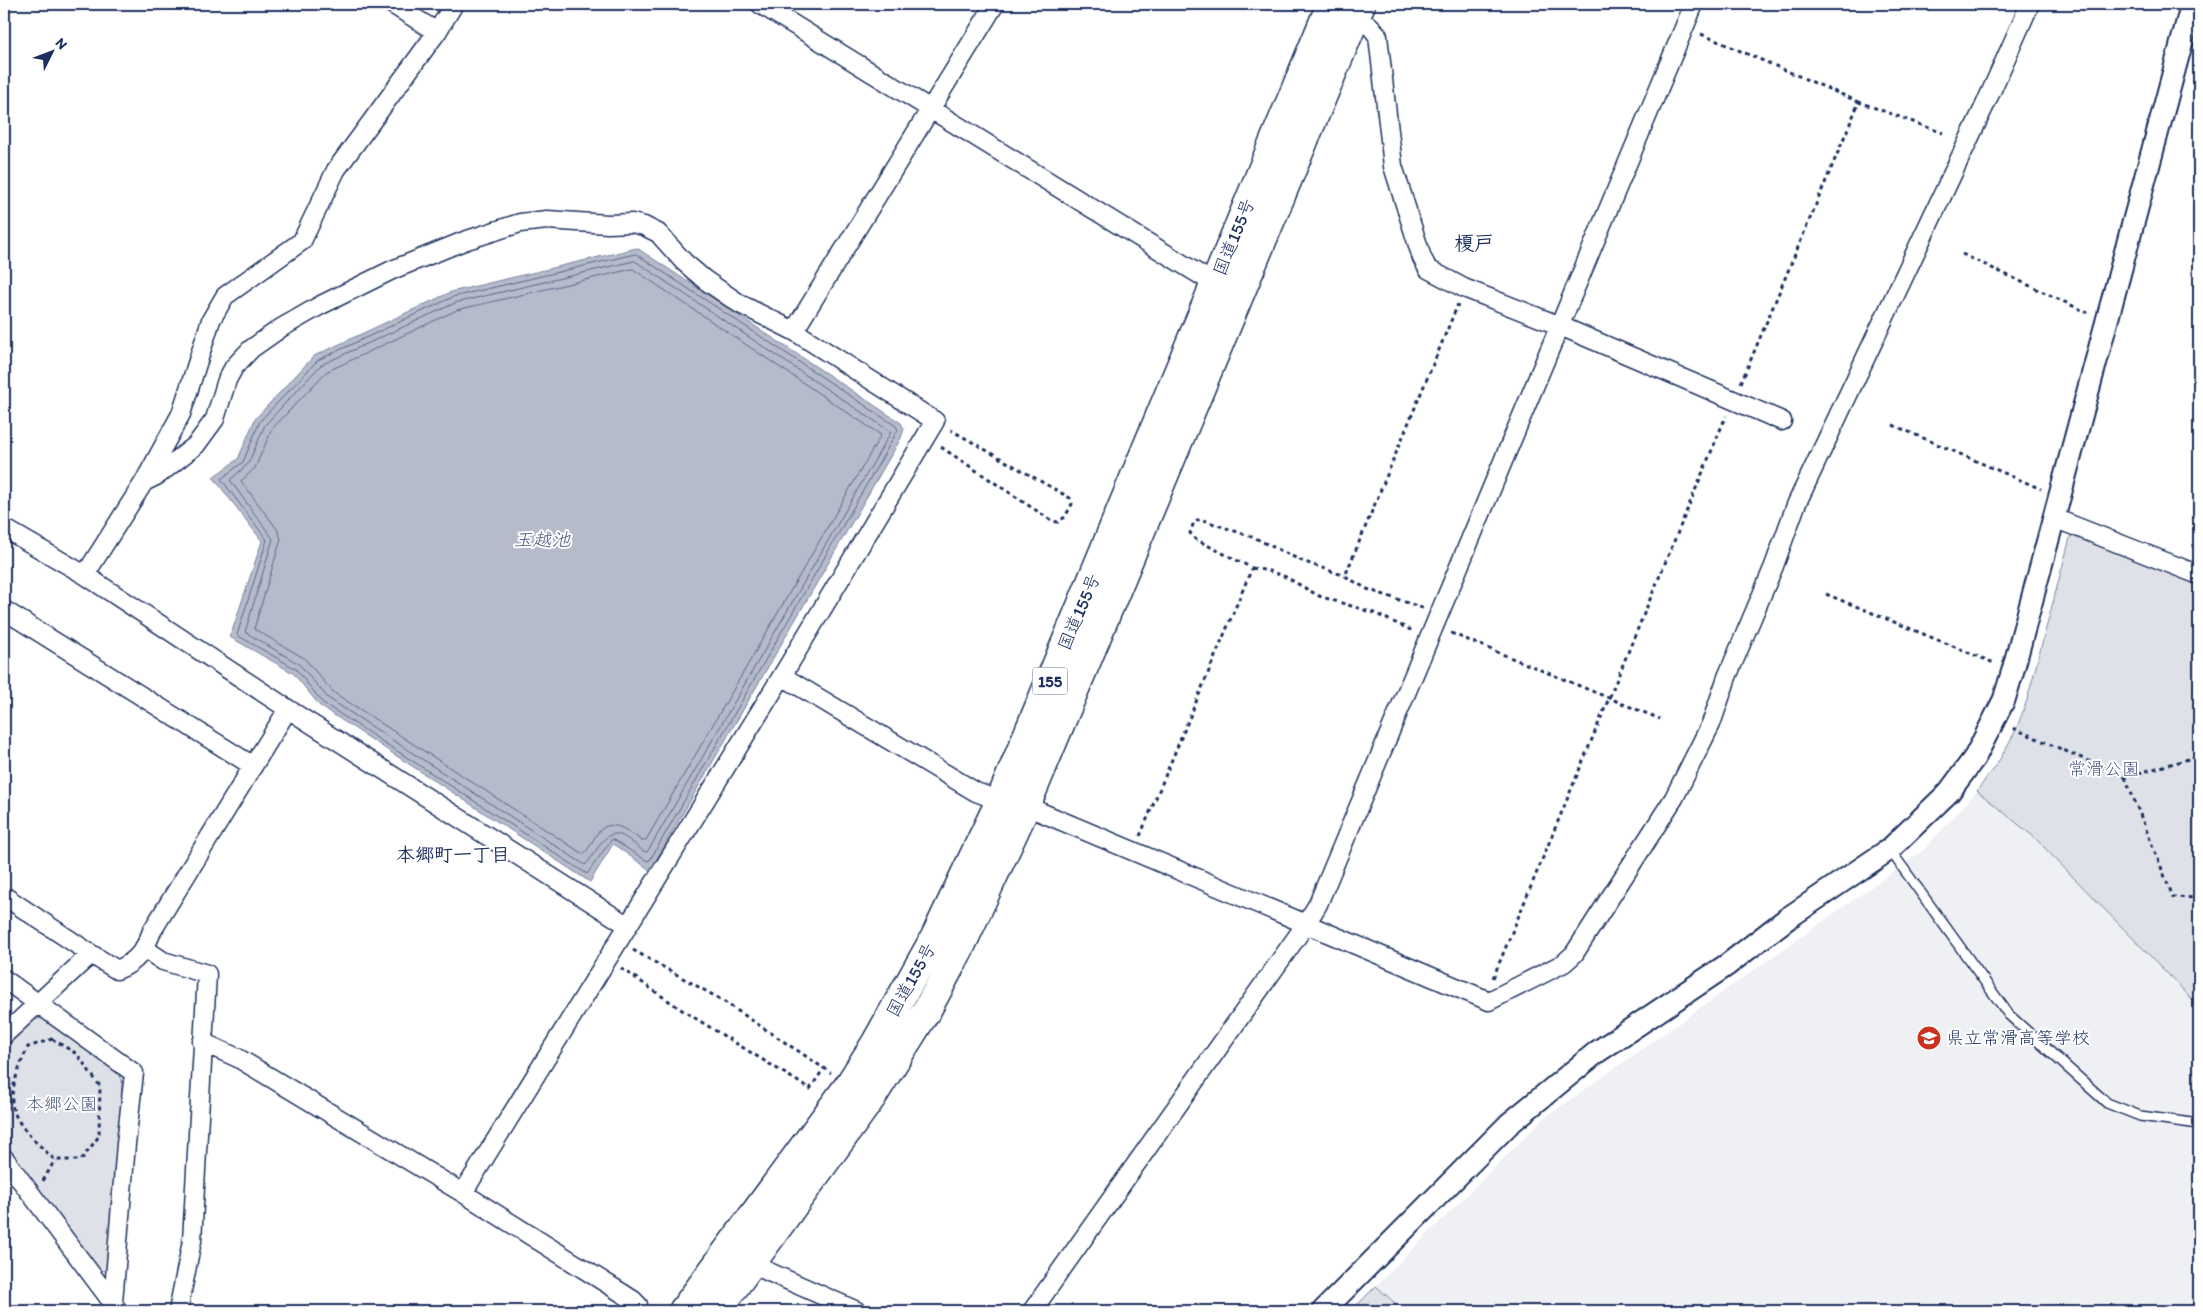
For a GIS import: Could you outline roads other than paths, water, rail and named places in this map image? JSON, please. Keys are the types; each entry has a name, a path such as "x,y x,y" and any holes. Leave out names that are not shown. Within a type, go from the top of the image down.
{"highway":[{"name":"国道155号","path":"717,1311 872,1097 928,1008 960,948 1013,803 1215,284 1330,4"},
{"name":"国道155号","path":"683,1311 849,1084 875,1044 1013,803 1358,11"}],"street":[{"path":"392,4 437,32"},
{"path":"85,575 144,482 182,414 211,320 225,296 302,241 336,170 437,32 454,4"},
{"path":"760,4 1215,284"},
{"path":"794,331 995,4"},
{"path":"1032,1311 1306,924 1318,904 1558,325 1694,4"},
{"path":"782,676 976,792 1013,803 1483,999 1489,1001 1509,993 1564,963 1574,954 1674,798 1711,724 1727,676 1774,566 1800,497 1981,113 2030,4"},
{"path":"1323,1311 1508,1124 1597,1052 1727,965 1788,918 1890,849 1949,792 1975,757 2004,700 2013,670 2192,4"},
{"path":"1358,11 1378,36 1393,166 1422,258 1428,269 1464,288 1558,325 1782,421"},
{"path":"144,482 158,475 196,446 215,419 227,380 234,367 251,349 266,338 321,304 392,270 464,241 520,223 547,220 608,224 632,223 644,226 658,234 684,262 705,280 740,304 794,331 935,421 782,676 606,958 463,1193"},
{"path":"2054,518 2199,575"},
{"path":"4,528 85,575 288,709 627,925"},
{"path":"4,610 253,766"},
{"path":"4,896 117,970 129,965 145,950 152,931 288,709"},
{"path":"145,950 163,961 207,974 192,1241 178,1311"},
{"path":"4,1035 91,954"},
{"path":"4,979 134,1073 126,1144 114,1307"},
{"path":"202,1042 238,1058 463,1193 633,1300 638,1305 637,1311"},
{"path":"4,1158 114,1307"},
{"path":"752,1264 790,1283 857,1311"}],"lane":[{"path":"1890,849 2009,1015 2107,1103 2140,1116 2199,1124"}],"water":[{"name":"玉越池","path":"637,248 901,423 904,429 901,438 650,870 613,844 590,882 320,706 293,673 230,637 262,541 213,477 238,459 255,419 314,356 451,292"}],"place":[{"name":"県立常滑高等学校","path":"1929,1038"}],"district":[{"name":"榎戸","path":"1474,243"},
{"name":"本郷町一丁目","path":"453,854"}],"park label":[{"name":"常滑公園","path":"2104,769"},
{"name":"本郷公園","path":"62,1104"}]}
